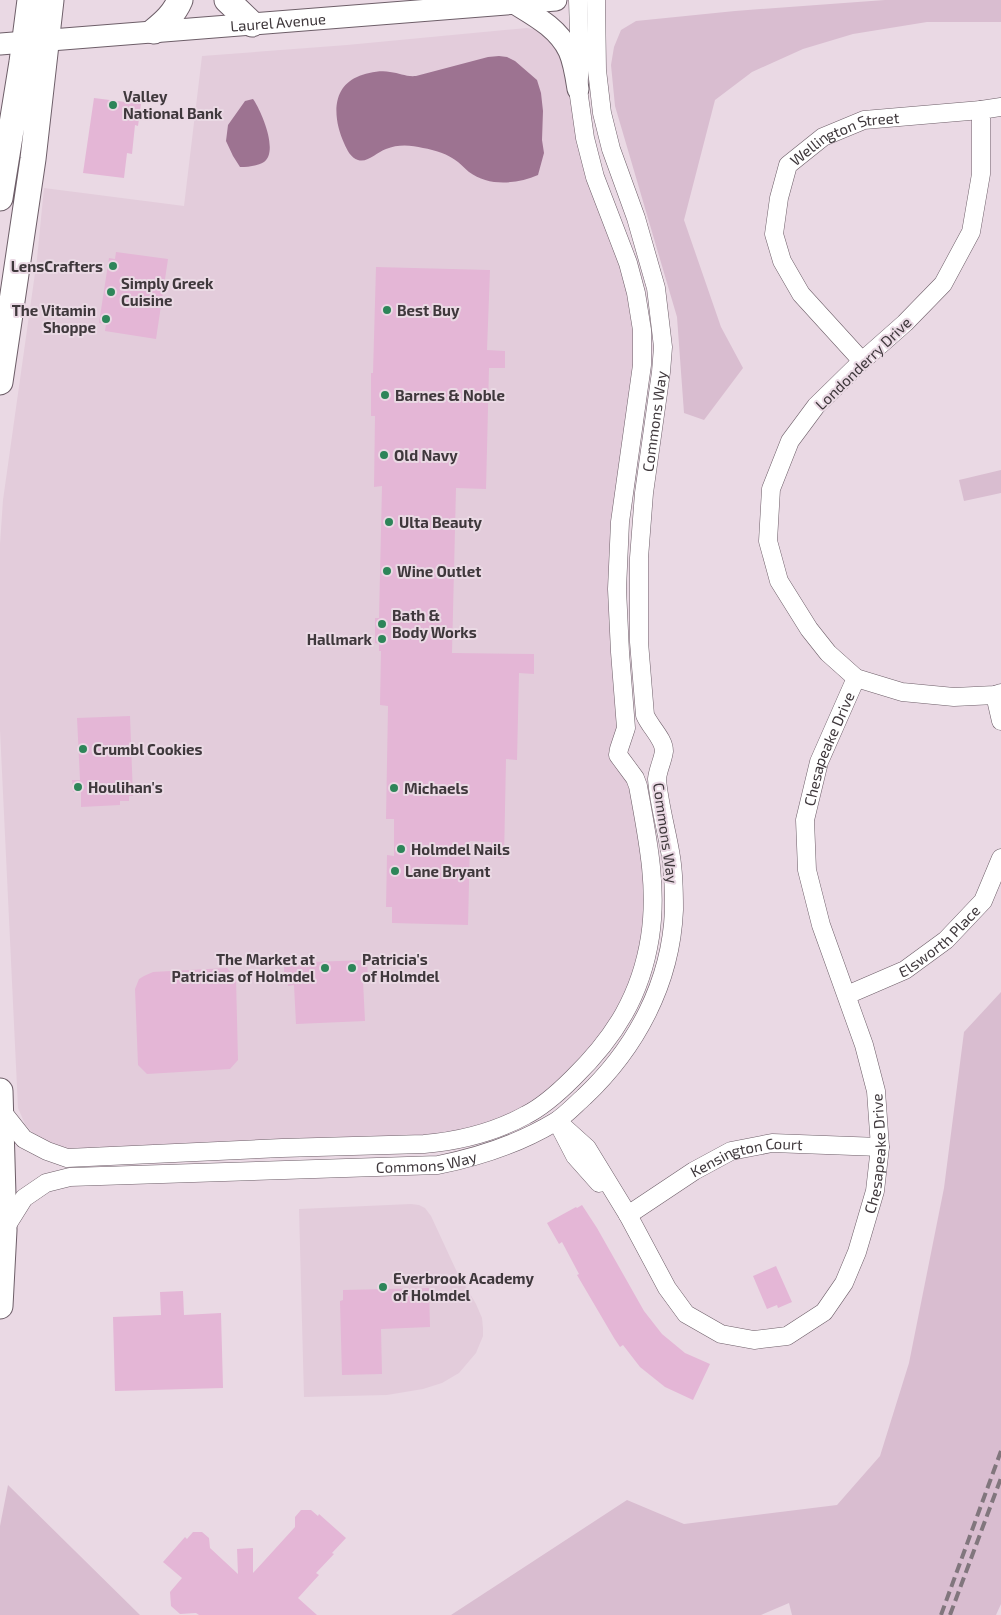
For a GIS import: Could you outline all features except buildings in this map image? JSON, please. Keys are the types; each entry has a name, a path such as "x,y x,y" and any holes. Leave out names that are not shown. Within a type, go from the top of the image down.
{"highway":[{"path":"0,198 30,0"},
{"path":"0,382 33,160 23,42 50,0"},
{"path":"154,32 176,10 180,0"},
{"path":"227,0 252,24"},
{"path":"0,132 17,91"},
{"path":"0,1101 4,1230 0,1306"}],"main road":[{"name":"Laurel Avenue","path":"23,42 556,0"},
{"path":"514,3 547,24 564,42 570,53 578,89"}],"street":[{"name":"Commons Way","path":"0,1101 24,1139 47,1151 67,1158 446,1142 468,1137 508,1123 544,1104 587,1064 605,1044 622,1020 634,994 644,964 653,908 652,863 638,786 635,778 620,759 618,752 626,728 617,589 620,522 642,364 642,330 640,312 628,263 595,177 585,138 578,89 580,66 578,0"},
{"name":"Commons Way","path":"4,1230 24,1198 46,1183 70,1176 438,1164 486,1153 519,1140 557,1121 598,1084 621,1057 646,1017 665,966 671,941 674,911 674,881 671,857 657,779 664,746 645,715 639,633 639,558 643,502 662,372 662,338 656,288 636,218 611,149 602,113 597,70 596,0"},
{"path":"982,110 1001,107"},
{"name":"Londonderry Drive","path":"982,110 981,174 971,232 943,284 905,323 862,361 816,406 790,441 771,489 768,541 779,581 809,629 828,653 856,678 902,692 954,697 998,694"},
{"name":"Wellington Street","path":"862,361 801,294 782,261 774,234 779,198 788,165 823,137 864,120 982,110"},
{"name":"Chesapeake Drive","path":"544,1104 557,1121 575,1156 628,1216 667,1288 686,1314 721,1334 754,1340 787,1336 824,1312 844,1283 857,1252 875,1191 880,1147 876,1091 864,1045 821,925 807,870 805,820 819,762 856,678"},
{"path":"998,694 1001,721"},
{"name":"Elsworth Place","path":"847,995 905,970 946,940 983,901 1001,858"},
{"name":"Kensington Court","path":"628,1216 694,1171 731,1151 772,1144 880,1147"}],"shaded area":[{"path":"885,0 1001,0 1001,22 927,22 853,34 803,49 752,72 715,100 684,220 721,327 743,368 704,420 684,413 677,317 615,106 611,65 614,47 621,30 636,21 735,11"},
{"path":"527,28 538,30 557,44 621,264 635,329 635,364 613,648 631,786 641,842 646,917 640,958 613,1022 554,1089 515,1113 449,1135 68,1150 45,1142 25,1124 18,1108 0,730 0,544 3,500 37,259 44,188 184,206 202,56"},
{"path":"499,56 515,61 537,80 543,111 542,140 544,153 538,175 512,182 485,180 469,172 454,159 446,155 414,146 391,147 362,161 353,157 348,151 338,125 337,106 338,97 348,82 373,72 386,71 416,76 488,57"},
{"path":"253,99 264,121 270,149 268,157 264,162 240,167 226,141 228,125 245,101"},
{"path":"1001,470 1001,493 964,501 959,480"},
{"path":"1001,992 1001,1604 996,1615 792,1615 789,1603 761,1615 451,1615 627,1500 684,1524 837,1505 880,1456 909,1363 944,1188 964,1032"},
{"name":"Everbrook Academy of Holmdel","path":"411,1204 425,1208 431,1216 456,1270 476,1304 482,1318 483,1336 476,1353 459,1373 442,1383 423,1389 387,1395 304,1397 299,1209"},
{"path":"8,1485 140,1615 0,1615 0,1526"}],"railway":[{"path":"941,1615 1001,1451"},
{"path":"950,1615 1001,1478"}],"place":[{"name":"Valley National Bank","path":"113,105"},
{"name":"LensCrafters","path":"113,266"},
{"name":"Simply Greek Cuisine","path":"111,292"},
{"name":"Best Buy","path":"387,310"},
{"name":"The Vitamin Shoppe","path":"106,319"},
{"name":"Barnes & Noble","path":"385,395"},
{"name":"Old Navy","path":"384,455"},
{"name":"Ulta Beauty","path":"389,522"},
{"name":"Wine Outlet","path":"387,571"},
{"name":"Bath & Body Works","path":"382,624"},
{"name":"Hallmark","path":"382,639"},
{"name":"Crumbl Cookies","path":"83,749"},
{"name":"Houlihan's","path":"78,787"},
{"name":"Michaels","path":"394,788"},
{"name":"Holmdel Nails","path":"401,849"},
{"name":"Lane Bryant","path":"395,871"},
{"name":"The Market at Patricias of Holmdel","path":"325,968"},
{"name":"Patricia's of Holmdel","path":"352,968"},
{"name":"Everbrook Academy of Holmdel","path":"383,1287"}]}
